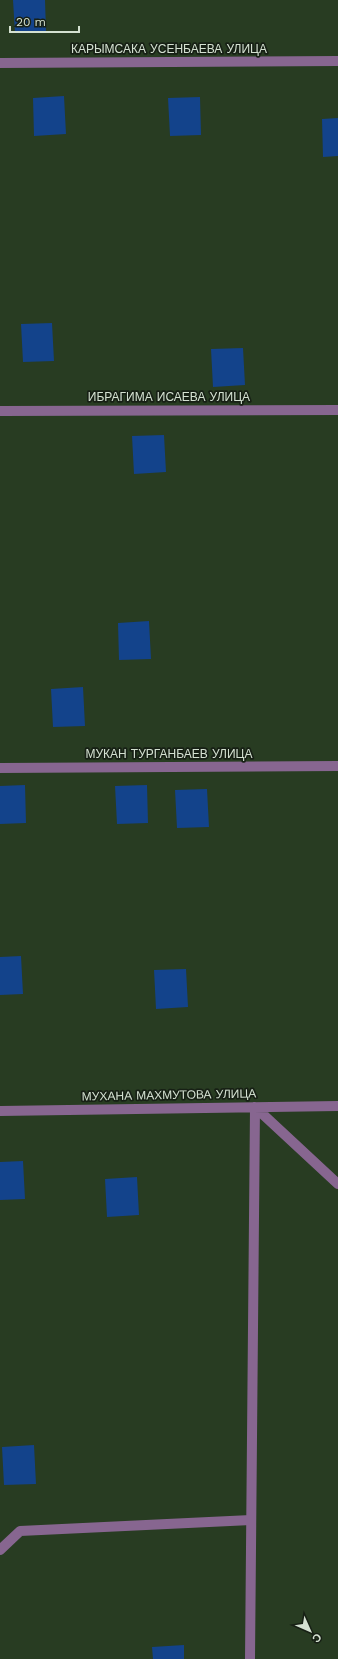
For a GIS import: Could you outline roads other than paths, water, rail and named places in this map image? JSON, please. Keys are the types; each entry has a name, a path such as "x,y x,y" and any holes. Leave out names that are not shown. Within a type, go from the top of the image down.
{"street":[{"name":"КАРЫМСАКА УСЕНБАЕВА УЛИЦА","path":"0,63 338,61"},
{"name":"ИБРАГИМА ИСАЕВА УЛИЦА","path":"0,411 338,410"},
{"name":"МУКАН ТУРГАНБАЕВ УЛИЦА","path":"0,768 338,766"},
{"name":"МУХАНА МАХМУТОВА УЛИЦА","path":"0,1111 255,1106 338,1106"},
{"path":"255,1106 338,1184"},
{"path":"250,1659 255,1106"},
{"path":"0,1550 20,1531 251,1520"}]}
